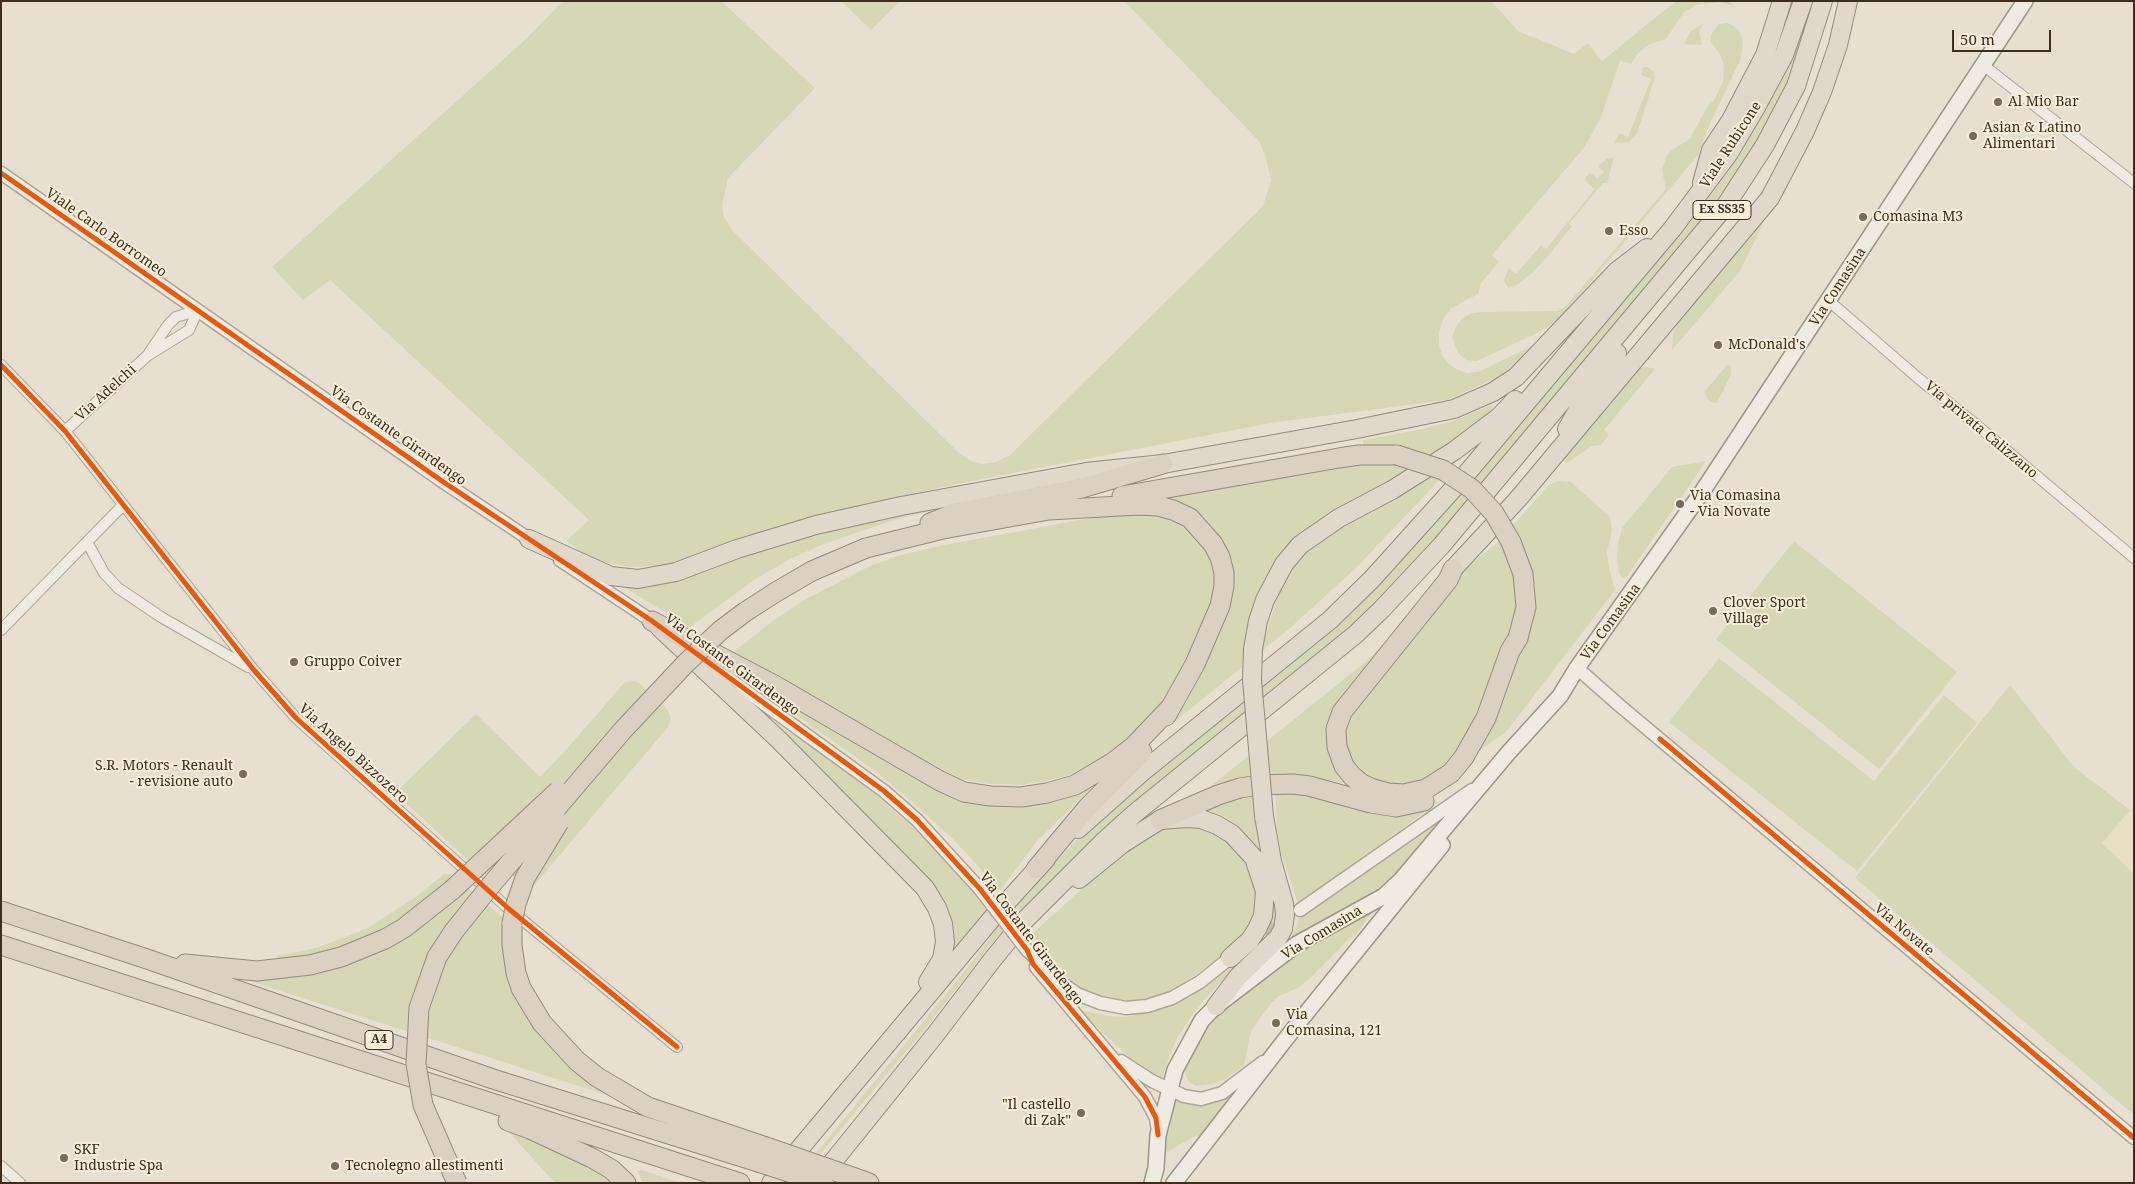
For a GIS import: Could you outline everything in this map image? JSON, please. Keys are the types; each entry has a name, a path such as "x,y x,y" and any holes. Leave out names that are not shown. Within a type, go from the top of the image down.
{"highway":[{"path":"1699,195 1711,150 1731,120 1766,55 1782,1"},
{"name":"Viale Rubicone","path":"1576,343 1673,228 1729,153 1784,55 1803,1"},
{"name":"Viale Rubicone","path":"1696,242 1726,205 1745,176 1796,86 1823,1"},
{"path":"1518,638 1510,651 1486,718 1464,757 1450,773 1426,789 1404,794 1373,790 1352,776 1344,766 1337,747 1336,729 1348,702 1448,580 1453,569 1518,500 1776,190 1822,92 1838,45 1848,1"},
{"path":"529,539 611,576 638,579 676,572 737,549 816,525 891,508 1086,472 1163,464 1429,415 1474,402 1516,377 1617,271 1673,228"},
{"path":"1549,463 1579,408 1696,242"},
{"path":"816,1183 998,954 1042,902 1134,814 1304,677 1382,609 1441,546 1696,242"},
{"path":"1216,1006 1238,977 1278,938 1283,929 1286,915 1272,861 1264,816 1252,680 1252,649 1258,621 1265,600 1284,564 1300,545 1326,526 1399,486 1454,452 1499,416 1547,368 1576,343"},
{"path":"1036,869 1140,773 1330,620 1372,579 1468,473 1576,343"},
{"path":"866,548 943,529 1359,455 1397,455 1443,470 1472,489 1494,513 1511,542 1522,574 1526,607 1518,638 1518,655 1509,685 1496,717 1456,780 1437,796 1418,803 1396,807 1309,786 1293,784 1259,785 1240,788 1218,795 1160,820 1122,844 1088,873 1042,902"},
{"path":"457,1183 423,1105 416,1064 419,1008 437,957 454,931 661,688 721,630 745,612 812,571 955,513 1082,488 1163,464"},
{"path":"771,1183 994,916 1087,808 1145,748 1161,726 1196,664 1220,606 1224,586 1224,573 1220,557 1213,544 1190,518 1173,510 1158,506 1138,505 1049,510"},
{"path":"652,621 776,686 940,781 964,792 990,796 1021,796 1047,793 1075,785 1112,763 1134,746 1171,707"},
{"path":"652,621 779,740 867,828 925,888 937,908 943,924 945,942 942,959 933,975 915,998 896,1034"},
{"path":"146,959 257,971 310,965 340,957 385,939 417,919 452,890 610,746"},
{"path":"610,746 535,861 519,895 512,923 512,945 516,973 521,988 542,1023 576,1061 604,1082 648,1107 763,1155 862,1181"},
{"path":"1160,820 1187,818 1201,819 1217,824 1232,834 1254,858 1265,891 1263,916 1250,940 1230,958"},
{"name":"A4","path":"1,911 493,1079 763,1155 823,1183"},
{"name":"A4","path":"1,945 740,1183"},
{"path":"26,953 94,983 381,1076 530,1129 592,1158 626,1183"}],"main road":[{"name":"Via Comasina","path":"1152,1183 1156,1168 1158,1135 1175,1070 1202,1020 1216,1006 1298,944 1384,896 1401,880 1485,782 1509,752 1528,722 1559,684 1578,668 1702,492 2025,1"},
{"name":"Via Comasina","path":"1174,1183 1278,1048 1435,855 1485,782"}],"street":[{"path":"1983,65 2134,183"},
{"name":"Viale Carlo Borromeo","path":"1,173 198,310"},
{"name":"Via privata Calizzano","path":"1828,300 1911,372 2134,558"},
{"path":"147,356 168,325 176,317 198,310"},
{"path":"147,356 189,330 198,310"},
{"name":"Via Costante Girardengo","path":"198,310 442,481 652,621 884,791 917,820 980,889 1027,950 1034,964 1148,1100 1156,1118 1158,1135"},
{"name":"Via Adelchi","path":"65,430 147,356"},
{"name":"Via Angelo Bizzozero","path":"1,365 65,430 253,670 296,718 509,909 677,1046"},
{"path":"1,630 123,505"},
{"name":"Via Angelo Bizzozero","path":"87,542 104,573 118,588 161,617 253,670"},
{"name":"Via Novate","path":"1578,668 1619,705 2134,1138"},
{"path":"1300,910 1485,782"},
{"path":"1027,950 1064,985 1077,994 1100,1003 1126,1008 1147,1006 1172,998 1200,982 1265,933"},
{"name":"Via Costante Girardengo","path":"1090,1032 1129,1067 1152,1081 1171,1088"},
{"name":"Via Comasina","path":"1171,1088 1184,1096 1201,1099 1222,1093 1241,1081 1278,1048"},
{"path":"1,1166 20,1183"}],"shaded area":[{"path":"2134,805 2134,874 2102,843"}],"green space":[{"path":"563,1 721,1 815,88 728,178 722,205 724,217 733,231 959,453 971,461 982,464 996,462 1010,455 1263,206 1271,181 1266,158 1259,141 1124,1 1491,1 1518,31 1574,54 1588,43 1602,61 1676,1 1729,1 1733,6 1720,2 1696,5 1684,12 1666,39 1650,44 1638,53 1631,64 1620,61 1600,120 1583,149 1492,255 1499,262 1481,283 1478,294 1451,308 1443,320 1439,332 1439,345 1442,355 1449,364 1467,373 1478,372 1530,347 1533,349 1499,377 1446,400 1270,423 942,487 831,512 687,561 658,566 630,567 604,562 585,554 566,541 589,520 330,280 303,300 272,267 527,38"},
{"path":"841,1 900,1 871,30"},
{"path":"1812,1 1817,1 1780,106 1716,209 1409,571 1287,683 1026,908 994,941 924,1030 796,1183 790,1183 975,958 1014,905 1044,873 1079,838 1123,799 1325,634 1396,566 1429,529 1701,207 1740,152 1764,112 1788,65 1806,22"},
{"path":"1704,23 1699,32 1702,45 1684,44 1690,32"},
{"path":"1727,23 1734,26 1740,32 1743,42 1741,58 1709,126 1698,155 1563,315 1548,327 1531,336 1477,361 1466,360 1458,353 1452,337 1457,325 1463,318 1472,313 1557,311 1565,307 1666,189 1662,170 1667,155 1690,139 1723,82 1724,65 1719,53 1711,42 1711,35 1719,24"},
{"path":"1643,67 1648,67 1653,71 1655,77 1637,133 1629,142 1614,143 1619,133 1628,137 1651,79 1641,75"},
{"path":"1614,157 1607,183 1603,183 1569,224 1572,226 1549,255 1532,273 1518,284 1508,288 1504,280 1509,268 1516,274 1541,245 1546,249 1595,189 1584,180 1586,177 1590,173 1597,178 1604,172 1598,166 1607,159"},
{"path":"1761,220 1764,222 1740,271 1672,350 1673,333 1678,319"},
{"path":"1728,364 1731,367 1731,375 1717,403 1710,402 1705,391"},
{"path":"1647,367 1655,369 1604,430 1609,435 1601,445 1592,446 1567,463 1559,458 1634,371"},
{"path":"1491,405 1495,411 1441,451 1308,531 1252,637 1268,629 1286,577 1323,535 1457,456 1459,459 1358,566 1289,629 1168,727 1185,704 1203,670 1228,610 1229,555 1220,537 1205,518 1188,506 1170,499 1172,495 1365,462 1363,440 1423,429 1456,420"},
{"path":"1706,461 1626,578 1623,578 1619,573 1617,558 1622,528 1672,467"},
{"path":"1558,481 1571,482 1610,517 1612,530 1607,552 1615,590 1506,732 1443,776 1412,788 1372,782 1352,764 1344,737 1345,724 1350,713 1428,612 1464,570 1500,540 1549,485"},
{"path":"961,503 888,522 821,545 788,560 754,580 690,627 612,580 763,548 840,525"},
{"path":"1135,510 1182,519 1209,547 1218,582 1207,623 1168,695 1148,718 1116,749 1073,774 1020,785 989,784 965,780 938,770 732,653 773,621 806,599 870,566 901,555 944,545"},
{"path":"1794,541 1957,672 1879,769 1716,639"},
{"path":"1410,618 1332,720 1353,785 1300,775 1281,774 1255,777 1206,790 1363,664"},
{"path":"1719,658 1874,781 1944,695 1977,723 1857,871 1669,722"},
{"path":"634,681 639,683 667,709 671,718 668,727 532,888 529,889 483,851 471,863 395,793 476,714 540,777 625,682"},
{"path":"2010,685 2074,767 2130,810 2102,843 2134,874 2134,1115 1855,878"},
{"path":"787,702 1005,801 1110,770 1037,841 1000,890 954,840 911,801 875,771 785,706"},
{"path":"771,721 835,762 864,784 922,836 970,886 986,909 953,951 950,923"},
{"path":"1261,788 1283,903 1268,947 1265,933 1264,859 1242,830 1225,817 1201,809"},
{"path":"1275,790 1428,804 1440,801 1298,904 1281,852 1277,828"},
{"path":"1444,816 1446,817 1386,885 1368,899 1283,949 1292,937 1299,919"},
{"path":"1173,823 1213,827 1240,847 1255,878 1258,898 1254,917 1244,934 1231,949 1173,991 1153,999 1130,1001 1106,998 1088,992 1071,982 1032,934 1125,850"},
{"path":"444,874 451,874 507,921 517,985 608,1093 607,1095 249,981 250,978 405,935 438,914 461,894 385,931 332,952 280,962 276,956 316,948 366,929 416,897"},
{"path":"1378,905 1355,936 1347,941 1309,979 1298,988 1279,996 1272,1002 1251,1031 1244,1065 1226,1079 1213,1084 1196,1086 1189,1082 1183,1070 1205,1028 1217,1014 1302,947"},
{"path":"1259,947 1225,977 1196,1009 1175,1042 1162,1078 1129,1057 1082,1013 1084,1011 1107,1016 1127,1017 1169,1006 1203,988"},
{"path":"1245,1081 1202,1135 1193,1137 1167,1152 1163,1140 1171,1104 1178,1100"},
{"path":"508,1131 596,1159 625,1183 555,1183"},
{"path":"642,1170 681,1183 643,1183 637,1171"}],"tunnel":[{"path":"1265,933 1287,918"}],"cycle path":[{"path":"1,173 442,481 652,621 884,791 917,820 980,889 1027,950 1033,964 1145,1097 1156,1118 1158,1135"},
{"path":"1,365 65,431 253,669 296,718 509,909 677,1047"},
{"path":"1660,739 2134,1138"}],"place":[{"name":"Al Mio Bar","path":"1998,102"},
{"name":"Asian & Latino Alimentari","path":"1973,136"},
{"name":"Comasina M3","path":"1863,217"},
{"name":"Esso","path":"1609,231"},
{"name":"McDonald's","path":"1718,345"},
{"name":"Via Comasina - Via Novate","path":"1680,504"},
{"name":"Clover Sport Village","path":"1713,611"},
{"name":"Gruppo Coiver","path":"294,662"},
{"name":"S.R. Motors - Renault - revisione auto","path":"243,774"},
{"name":"Via Comasina, 121","path":"1276,1023"},
{"name":"\"Il castello di Zak\"","path":"1081,1113"},
{"name":"SKF Industrie Spa","path":"64,1158"},
{"name":"Tecnolegno allestimenti","path":"335,1166"}]}
